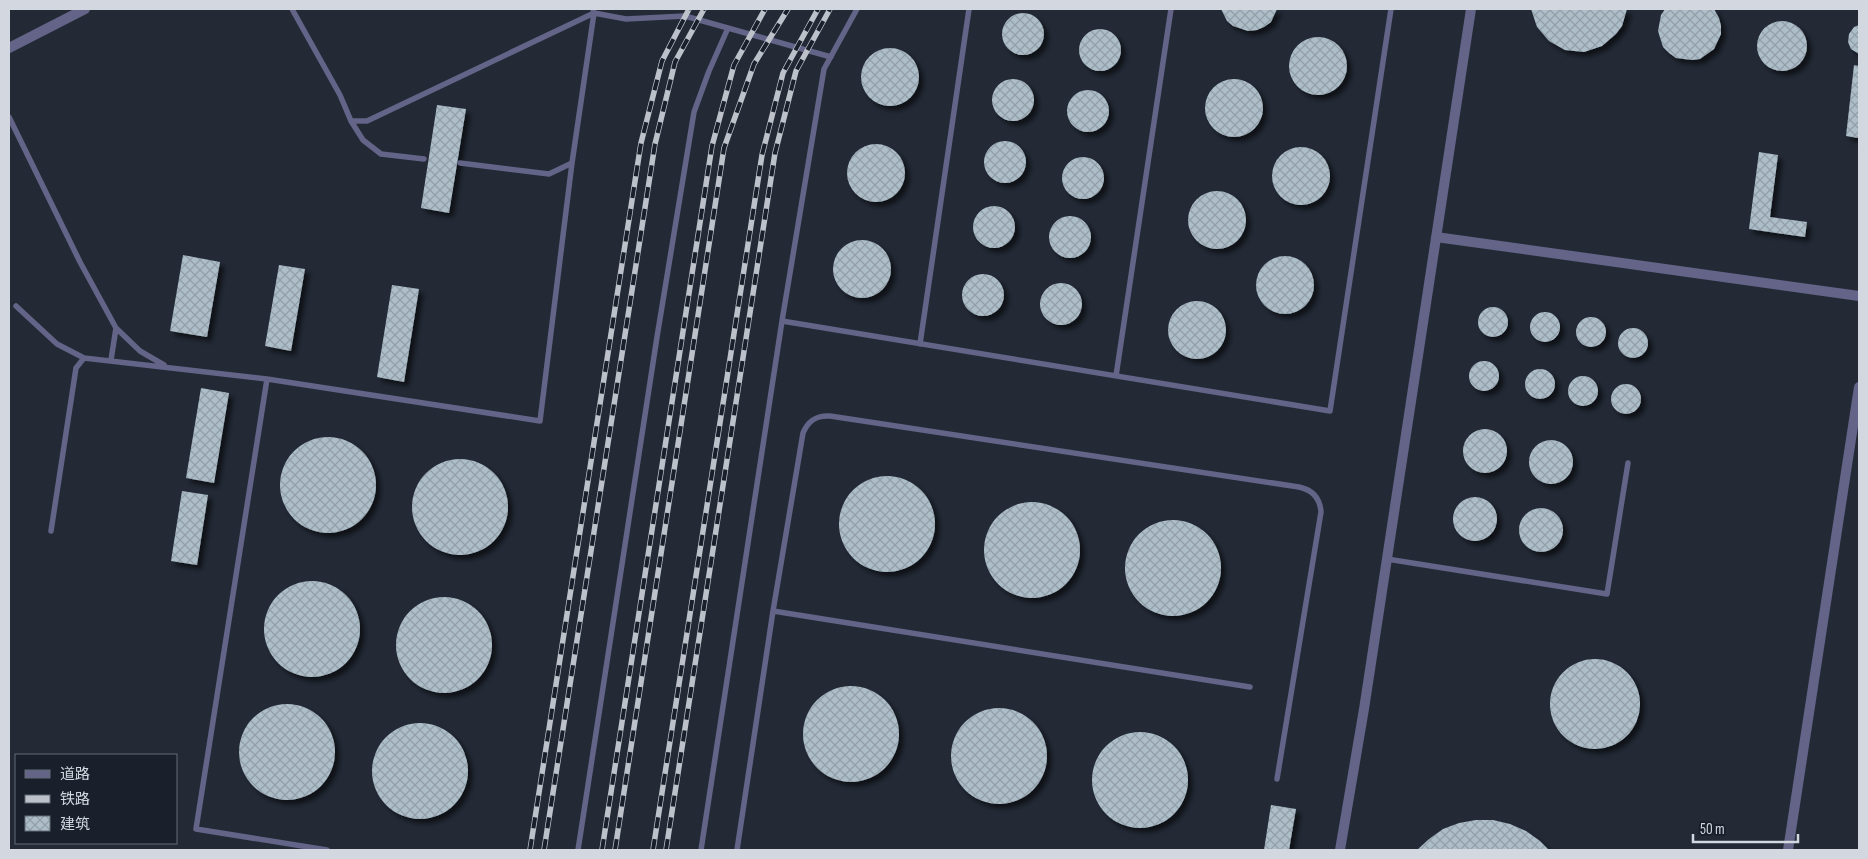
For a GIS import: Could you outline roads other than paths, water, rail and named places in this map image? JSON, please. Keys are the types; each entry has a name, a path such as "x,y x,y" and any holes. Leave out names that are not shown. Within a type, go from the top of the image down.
{"street":[{"path":"9,48 85,9"},
{"path":"1340,850 1364,709 1472,9"},
{"path":"1436,237 1859,296"},
{"path":"1788,850 1859,388"}],"lane":[{"path":"292,9 363,140 381,154 424,159"},
{"path":"701,850 782,321 824,68 857,9"},
{"path":"920,344 969,9"},
{"path":"1116,376 1171,9"},
{"path":"782,321 1330,411 1391,9"},
{"path":"351,121 367,121 593,11 626,19 685,16 830,57"},
{"path":"16,306 57,344 84,358 267,379 540,421 593,11"},
{"path":"578,850 657,336 694,112 728,28"},
{"path":"9,117 80,262 116,328 140,351 166,366"},
{"path":"460,164 549,174 572,164"},
{"path":"111,360 116,328"},
{"path":"50,531 76,368 84,358"},
{"path":"267,379 196,830 327,850"},
{"path":"737,850 773,611 803,433 810,421 823,416 1306,489 1313,492 1318,498 1321,512 1277,779"},
{"path":"1387,559 1607,594 1628,463"},
{"path":"773,611 1250,687"}],"railway":[{"path":"530,850 641,143 662,61 689,9"},
{"path":"544,850 655,144 675,62 704,9"},
{"path":"602,850 712,146 734,65 765,9"},
{"path":"615,850 724,148 754,64 788,9"},
{"path":"653,850 762,155 783,73 818,9"},
{"path":"666,850 775,153 796,71 830,9"}]}
